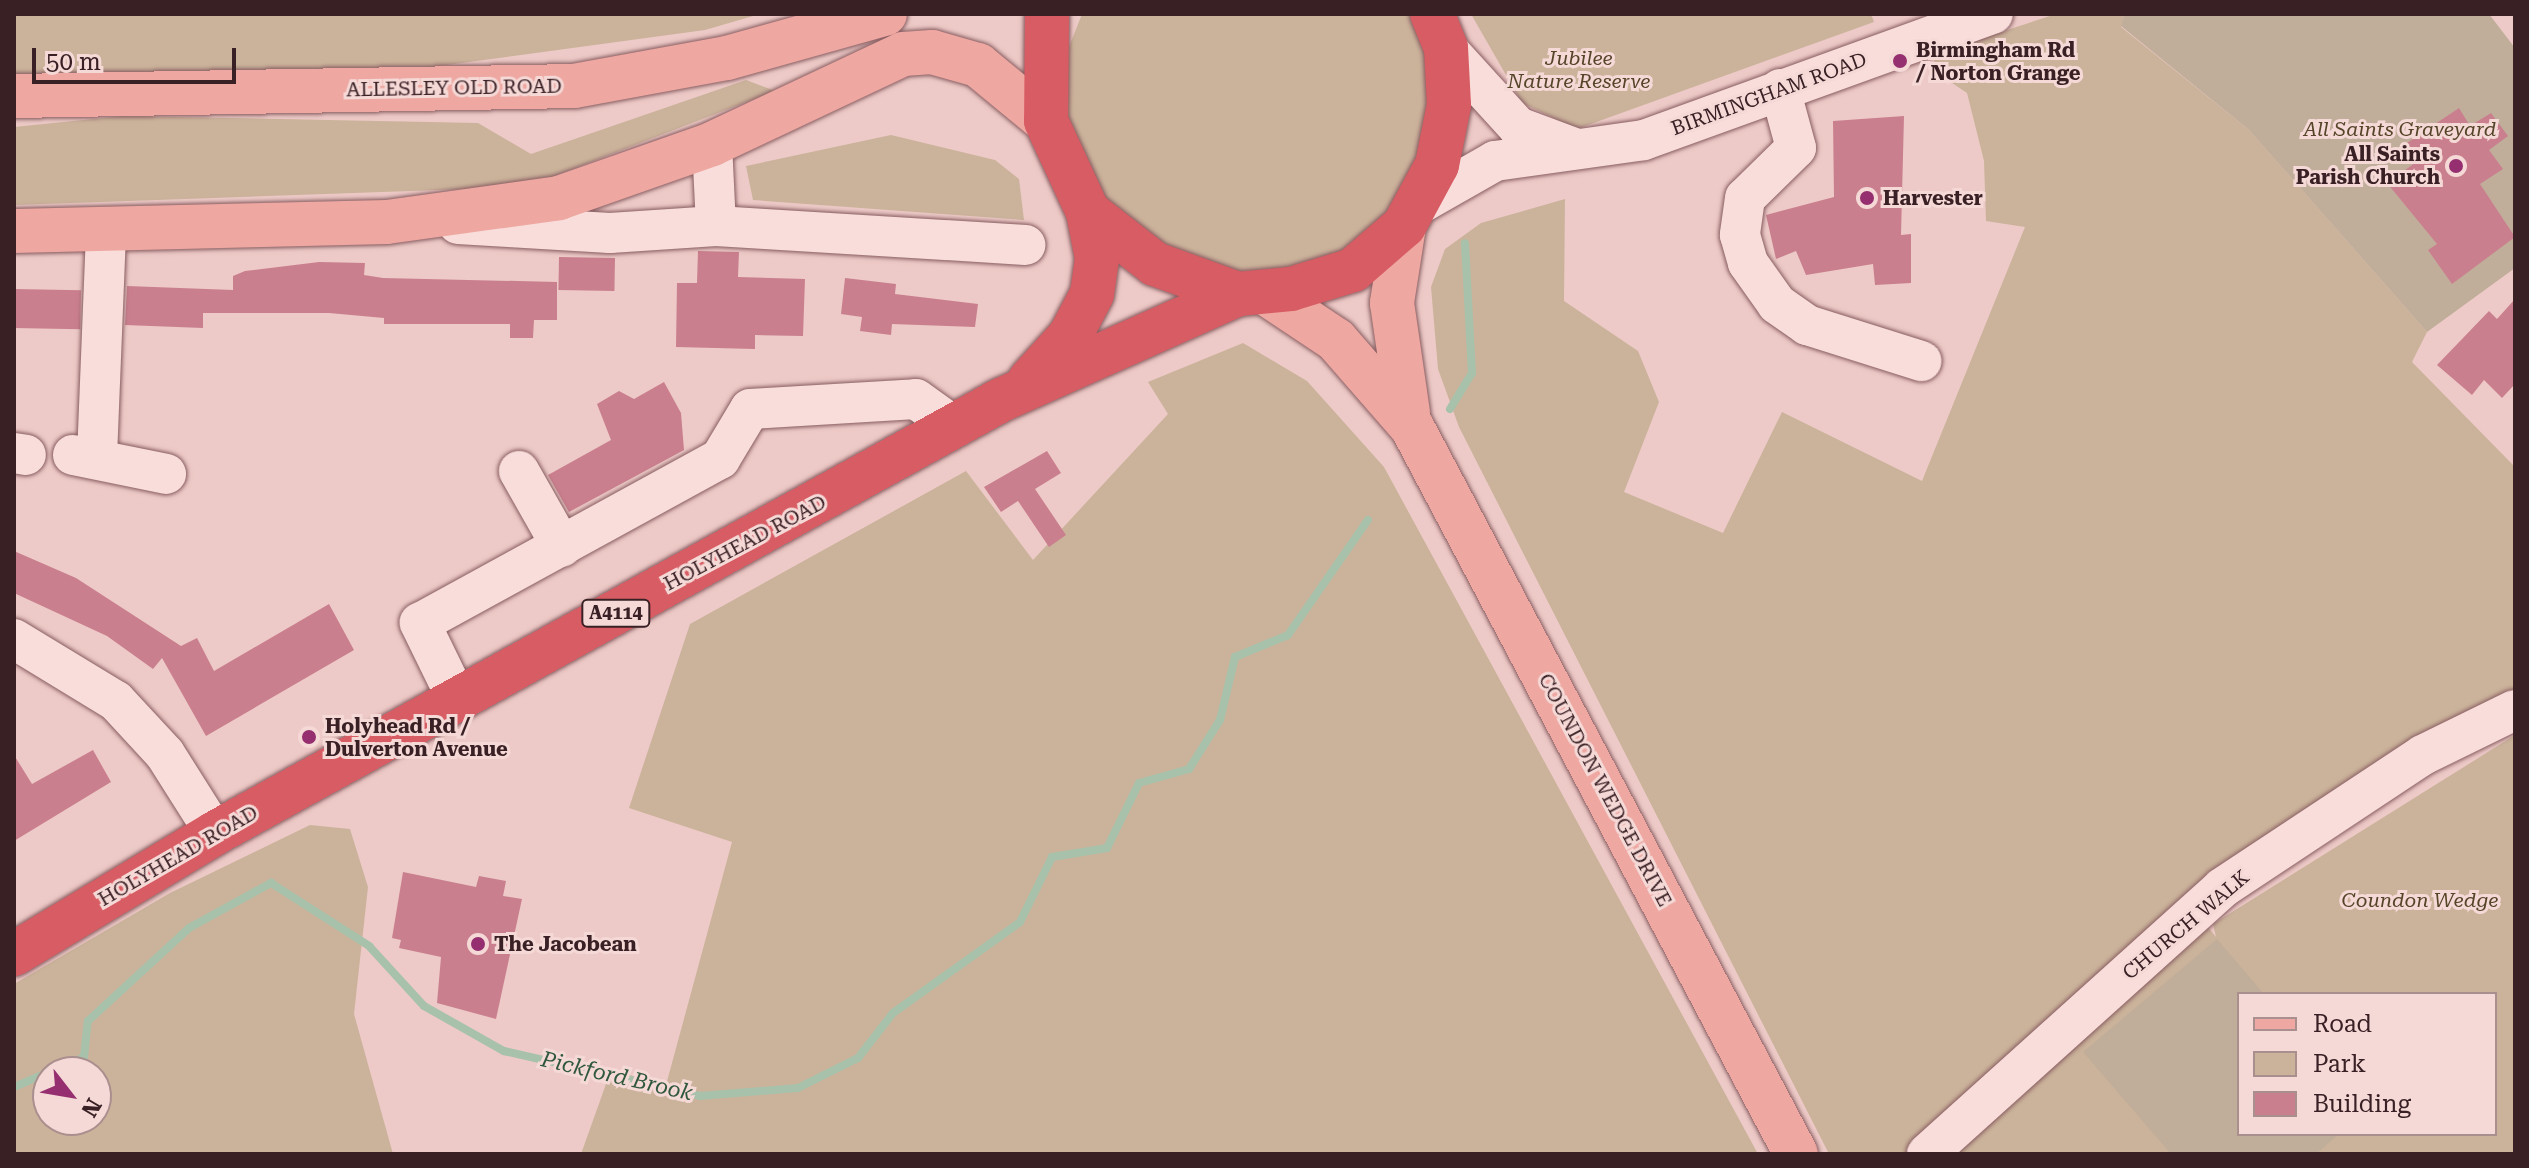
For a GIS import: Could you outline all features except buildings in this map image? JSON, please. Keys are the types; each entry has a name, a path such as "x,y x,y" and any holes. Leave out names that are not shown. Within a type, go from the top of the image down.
{"highway":[{"path":"1047,14 1046,121 1088,212 1155,264 1252,294"},
{"path":"1411,216 1443,139 1439,31"},
{"name":"HOLYHEAD ROAD","path":"1016,393 1070,336 1092,294 1097,258 1088,212"},
{"name":"HOLYHEAD ROAD","path":"14,954 215,833 1016,393 1252,294 1353,270 1411,216"}],"main road":[{"name":"ALLESLEY OLD ROAD","path":"14,96 574,86 727,58 885,14"},
{"path":"14,231 403,221 559,198 712,144 903,54 932,52 978,65 1046,121"},
{"name":"COUNDON WEDGE DRIVE","path":"1411,216 1392,303 1412,427"},
{"name":"COUNDON WEDGE DRIVE","path":"1252,294 1336,340 1412,427 1796,1154"}],"street":[{"name":"BIRMINGHAM ROAD","path":"1411,216 1495,161 1588,152 1644,140 1993,14"},
{"path":"1439,31 1518,127 1588,152"},
{"path":"1780,89 1796,148 1745,198 1740,235 1748,263 1777,304 1807,325 1921,361"},
{"path":"712,144 716,226"},
{"path":"403,221 610,233 716,226 1025,245"},
{"path":"106,229 84,456 166,474"},
{"path":"457,699 420,623 720,459 750,409 916,399 955,427"},
{"path":"519,471 562,547"},
{"path":"14,639 116,701 165,754 215,833"},
{"name":"CHURCH WALK","path":"1927,1154 2222,888 2423,755 2515,710"}],"green space":[{"path":"14,14 760,14 705,30 432,67 14,75"},
{"path":"1082,14 1423,14 1442,107 1394,218 1347,256 1229,281 1120,229 1064,116 1067,52"},
{"name":"Jubilee Nature Reserve","path":"1471,14 1871,14 1874,22 1577,129 1522,103"},
{"name":"Coundon Wedge","path":"2056,14 2125,14 2121,27 2249,130 2427,332 2412,362 2515,467 2515,699 2392,751 2184,897 2216,937 2213,924 2515,735 2515,1154 1829,1154 1459,427 1438,369 1431,287 1445,249 1481,223 1565,199 1564,301 1638,351 1659,402 1624,492 1723,533 1782,412 1922,481 2025,227 1986,221 1984,161 1967,93 1943,77 1931,55"},
{"name":"All Saints Graveyard","path":"2125,14 2489,14 2515,48 2515,268 2427,332 2249,130 2121,26"},
{"path":"746,80 775,91 526,187 14,205 14,127 123,116 478,123 531,154"},
{"path":"891,135 995,160 1019,179 1024,220 753,200 746,166"},
{"path":"1243,343 1307,381 1384,467 1758,1154 581,1154 611,1070 666,1085 732,842 629,808 690,624 966,471 1033,560 1168,414 1148,382"},
{"path":"310,825 350,829 368,887 354,1014 393,1154 14,1154 14,984 170,893"},
{"path":"2217,939 2262,992 2237,992 2237,1136 2337,1136 2316,1154 2171,1154 2083,1052"}],"waterway":[{"name":"Pickford Brook","path":"1450,409 1472,373 1465,243"},
{"name":"Pickford Brook","path":"14,1087 84,1057 88,1021 189,928 271,883 369,946 424,1006 504,1051 700,1096 798,1088 858,1058 893,1013 1020,922 1052,857 1107,848 1139,783 1189,769 1220,720 1235,657 1288,635 1368,520"}],"place":[{"name":"Birmingham Rd / Norton Grange","path":"1900,61"},
{"name":"All Saints Parish Church","path":"2456,166"},
{"name":"Harvester","path":"1867,198"},
{"name":"Holyhead Rd / Dulverton Avenue","path":"309,737"},
{"name":"The Jacobean","path":"478,944"}]}
